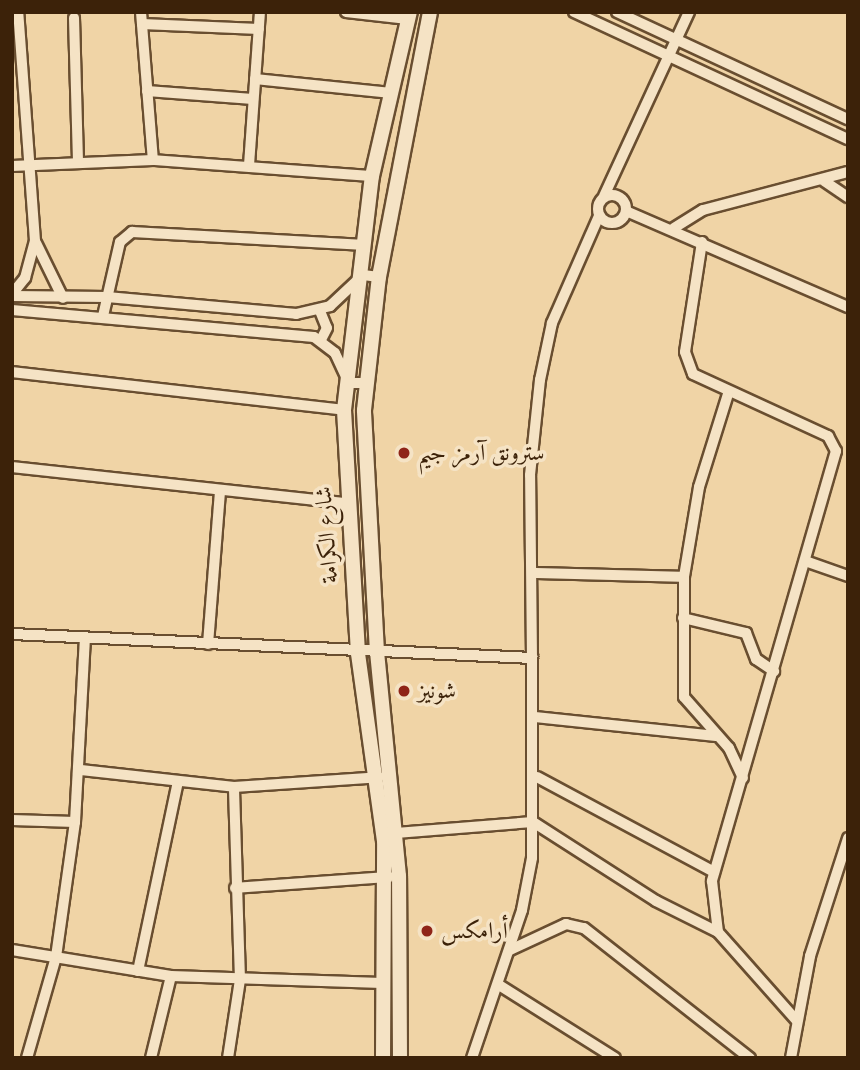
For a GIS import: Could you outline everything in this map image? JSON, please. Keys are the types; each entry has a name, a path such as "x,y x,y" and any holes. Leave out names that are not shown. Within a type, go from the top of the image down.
{"street":[{"path":"12,295 25,278 35,241 18,12"},
{"path":"249,165 260,12"},
{"path":"346,12 409,15"},
{"path":"428,18 436,12"},
{"path":"574,12 665,59 848,139"},
{"path":"617,12 848,119"},
{"path":"472,1058 510,950 532,858 537,777 532,657 531,442 546,347 590,243 603,219 613,176 674,38 689,12"},
{"name":"شارع الكرامة","path":"383,1058 384,878 379,777 358,653 346,503 344,410 356,282 372,176 409,15"},
{"path":"74,18 78,160"},
{"path":"153,160 141,18 259,29"},
{"name":"شارع الكرامة","path":"400,1058 399,876 377,653 366,383 379,277 428,18"},
{"path":"255,79 391,93"},
{"path":"148,91 253,99"},
{"path":"12,166 78,160 153,160 372,176"},
{"path":"674,228 703,210 824,181 848,172"},
{"path":"824,181 848,197"},
{"path":"610,195 626,211 674,228 848,307"},
{"path":"603,219 620,221 626,211"},
{"path":"103,316 120,242 132,232 361,245"},
{"path":"35,241 62,298"},
{"path":"702,242 686,361 693,374 728,394 834,443 835,472 714,872 718,932"},
{"path":"12,295 107,297 296,314 320,311 366,274 379,277"},
{"path":"12,310 103,316 321,340 352,385 366,383"},
{"path":"320,311 327,328 321,340"},
{"path":"12,372 344,410"},
{"path":"728,394 699,487 684,577 684,697 729,748 743,778"},
{"path":"12,467 346,503"},
{"path":"208,644 220,491"},
{"path":"808,562 848,576"},
{"path":"532,573 684,577"},
{"path":"683,618 746,632 756,659 774,671"},
{"path":"12,634 358,653 532,657"},
{"path":"27,1058 56,957 75,822 81,769 85,638"},
{"path":"535,717 716,736"},
{"path":"729,748 752,743"},
{"path":"81,769 234,787 379,777"},
{"path":"537,777 714,872"},
{"path":"138,971 178,781"},
{"path":"228,1058 240,980 235,888 234,787"},
{"path":"12,820 75,822"},
{"path":"396,833 533,822 656,901 718,932 797,1021"},
{"path":"791,1058 797,1021 848,838"},
{"path":"235,888 399,876"},
{"path":"510,950 566,924 584,928 750,1058"},
{"path":"12,950 171,976 382,983"},
{"path":"151,1058 171,976"},
{"path":"499,985 615,1058"}],"place":[{"name":"سترونق آرمز جيم","path":"404,453"},
{"name":"شونيز","path":"404,691"},
{"name":"أرامكس","path":"427,931"}]}
